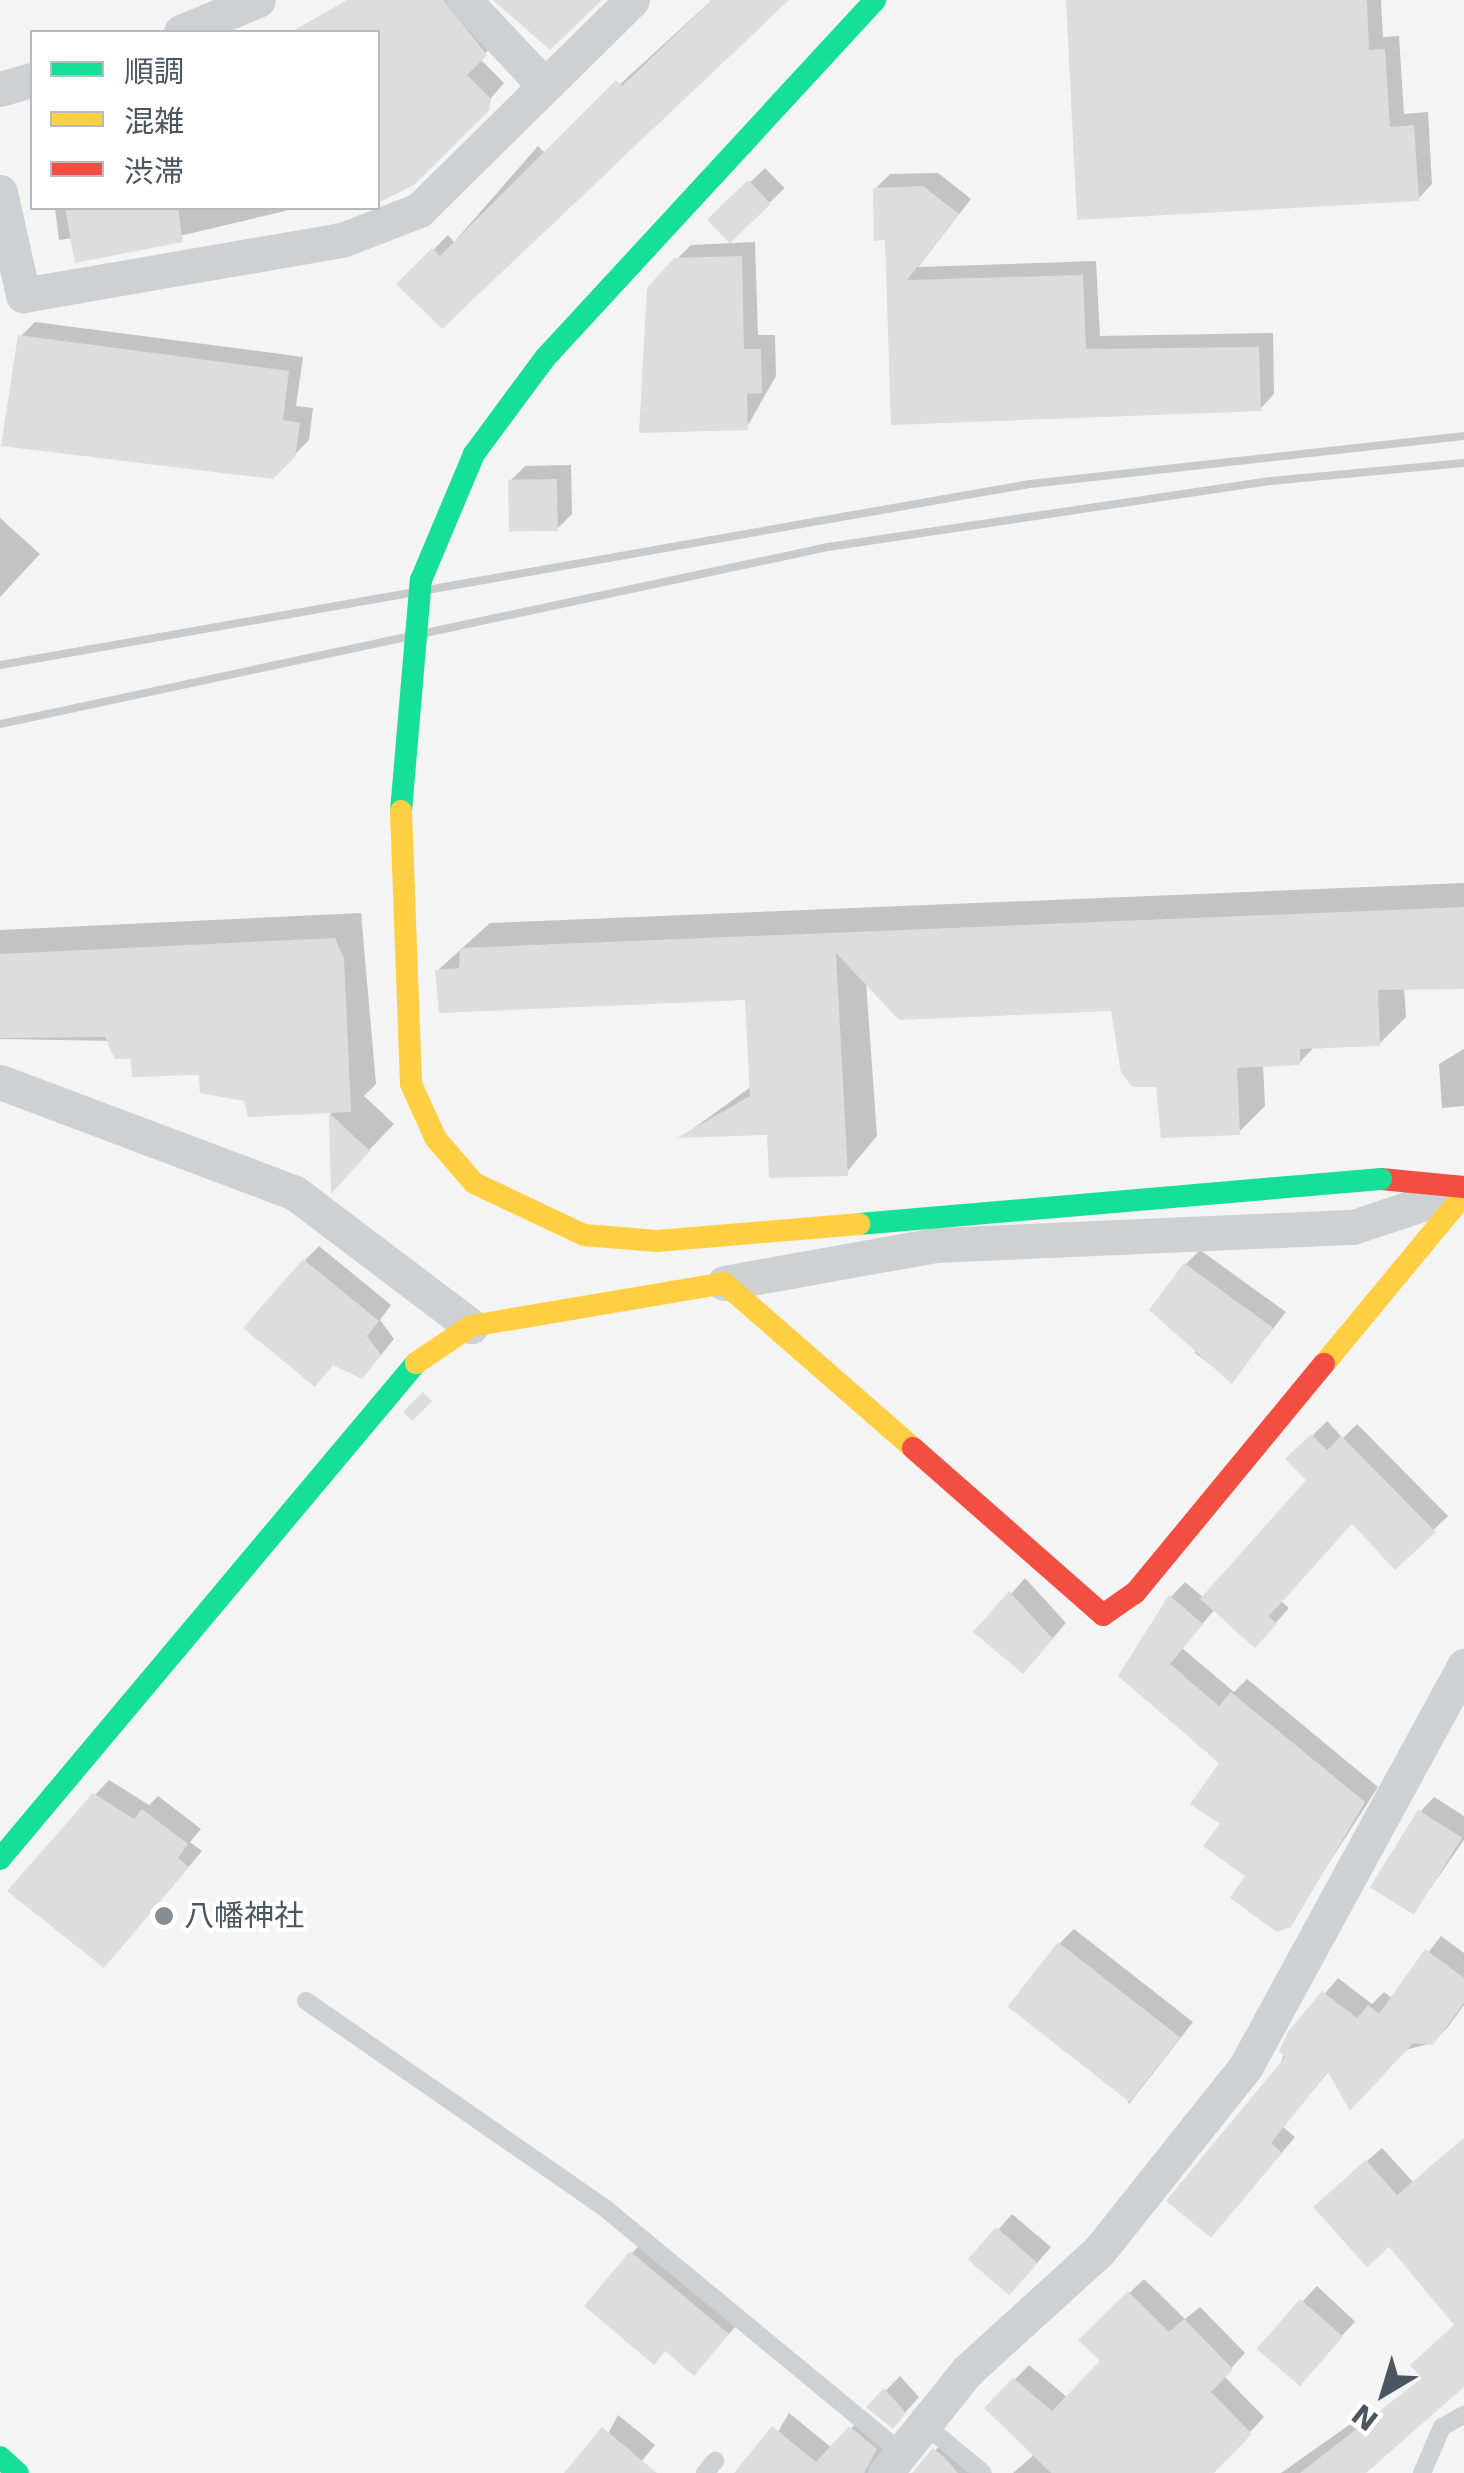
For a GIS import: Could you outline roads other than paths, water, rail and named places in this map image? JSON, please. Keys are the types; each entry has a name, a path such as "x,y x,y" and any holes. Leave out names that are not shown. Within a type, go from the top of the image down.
{"street":[{"path":"186,30 258,0"},
{"path":"464,0 544,86"},
{"path":"0,192 23,295 342,240 419,210 632,0"},
{"path":"875,0 545,358 474,454 420,580 403,726 399,925 411,1084 436,1139 474,1182 584,1235 657,1241 1380,1179 1464,1191"},
{"path":"0,89 30,81"},
{"path":"0,1082 295,1193 471,1326"},
{"path":"0,1859 403,1372 471,1326 936,1244 1353,1228 1464,1191"},
{"path":"724,1284 1103,1615 1135,1594 1464,1191"},
{"path":"894,2463 966,2371 1099,2251 1246,2066 1464,1666"},
{"path":"0,2457 18,2473"}],"lane":[{"path":"306,2000 606,2209 894,2463"},
{"path":"1422,2473 1442,2426 1464,2415"},
{"path":"925,2425 983,2473"}],"railway":[{"path":"0,665 1030,484 1464,436"},
{"path":"0,724 828,547 1270,481 1464,463"}],"place":[{"name":"八幡神社","path":"164,1916"}]}
